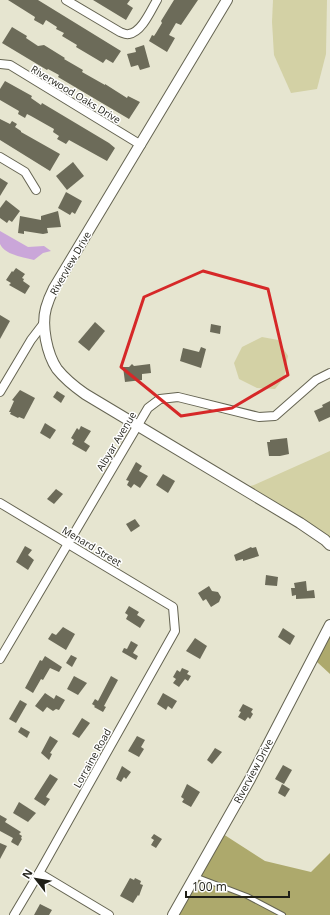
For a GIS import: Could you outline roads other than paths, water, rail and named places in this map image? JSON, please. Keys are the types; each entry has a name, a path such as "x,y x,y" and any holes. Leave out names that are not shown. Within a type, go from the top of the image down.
{"street":[{"path":"66,0 120,32 128,34 136,32 141,27 157,0"},
{"name":"Riverview Drive","path":"227,0 54,288 46,308 44,322 47,347 56,368 69,382 85,394 300,523 330,545"},
{"name":"Riverwood Oaks Drive","path":"0,64 10,65 141,145"},
{"path":"0,157 25,172 36,190"},
{"path":"0,392 31,340 44,322"},
{"name":"Albyar Avenue","path":"0,659 136,425 148,408 160,399 178,397 259,418 275,416 316,380 330,373"},
{"name":"Menard Street","path":"0,503 173,607"},
{"name":"Riverview Drive","path":"300,523 330,533"},
{"name":"Lorraine Road","path":"14,915 175,631 173,607"},
{"name":"Riverview Drive","path":"173,915 250,779 330,625"},
{"path":"39,873 109,915"}],"lane":[{"path":"195,876 247,896 283,915"}]}
